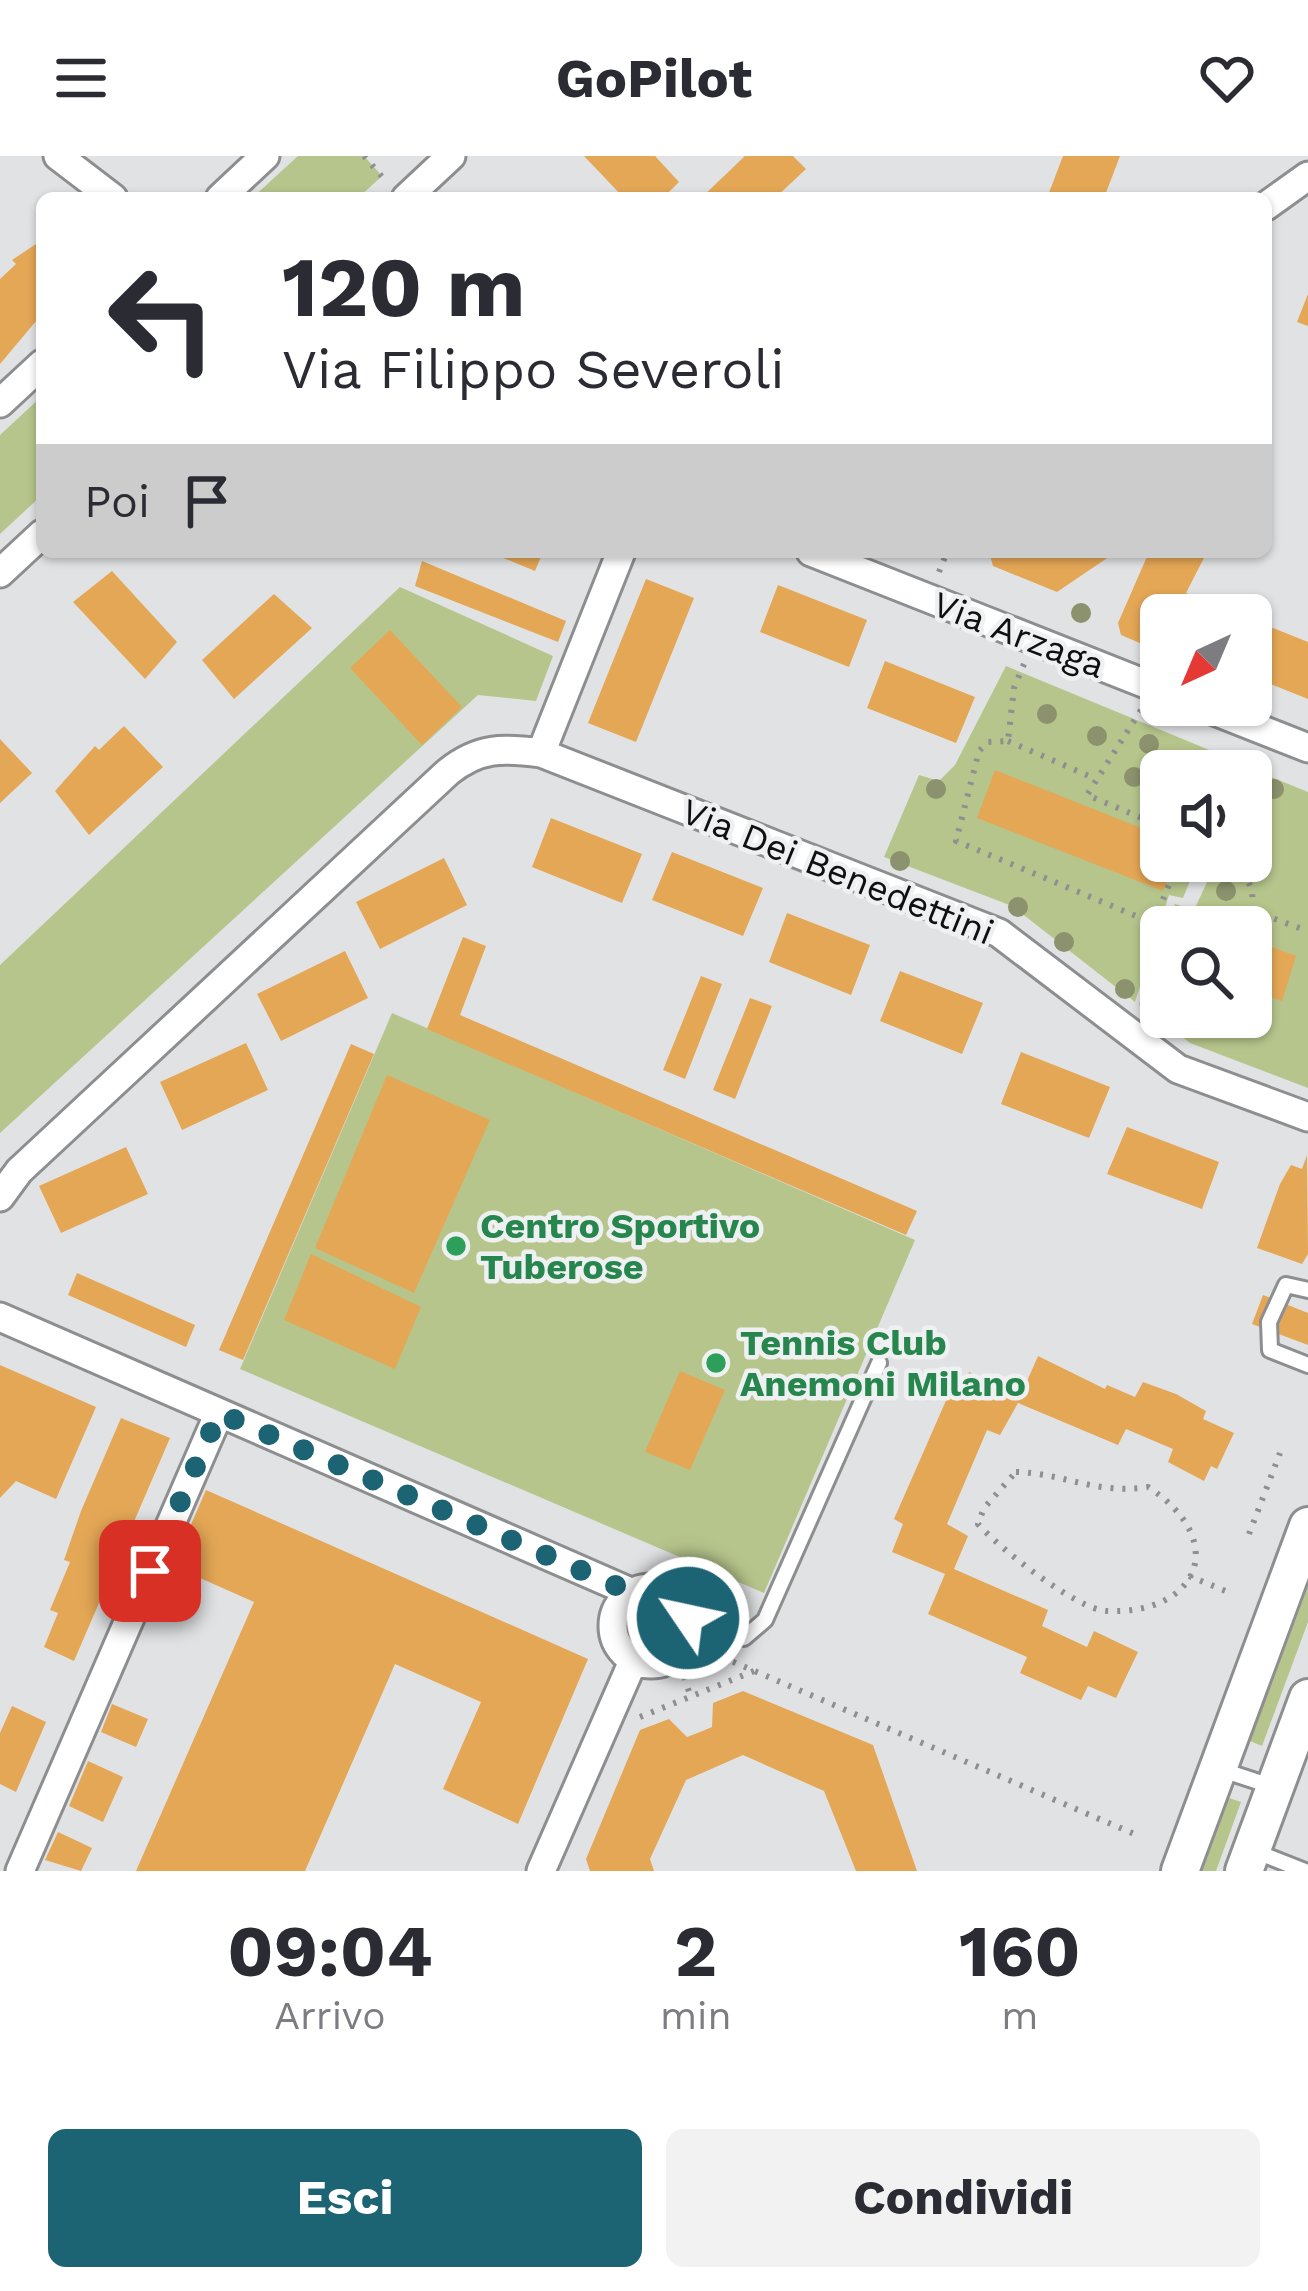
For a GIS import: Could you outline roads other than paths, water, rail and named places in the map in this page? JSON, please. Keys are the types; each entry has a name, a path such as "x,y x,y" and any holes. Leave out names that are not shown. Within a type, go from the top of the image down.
{"street":[{"path":"58,156 105,192"},
{"path":"226,192 265,156"},
{"path":"412,192 451,156"},
{"path":"1272,202 1308,176"},
{"path":"0,403 36,370"},
{"path":"0,573 36,540"},
{"path":"541,753 613,558"},
{"name":"Via Arzaga","path":"825,558 1140,695"},
{"path":"1252,726 1308,748"},
{"name":"Via Dei Benedettini","path":"0,1197 19,1171 448,772 479,751 541,753 999,933 1178,1069 1308,1118"},
{"path":"0,1317 633,1593"},
{"path":"20,1871 219,1413"},
{"path":"1180,1871 1308,1526"},
{"path":"651,1588 674,1595 686,1610 681,1642 652,1663 634,1659 620,1647 614,1625 619,1607 633,1593 651,1588"},
{"path":"541,1871 634,1659"},
{"path":"1247,1861 1308,1699"}],"lane":[{"path":"1308,1290 1286,1285 1266,1336 1270,1350 1308,1365"},
{"path":"681,1642 744,1638 765,1620 879,1363"},
{"path":"1219,1769 1274,1787"},
{"path":"1247,1861 1305,1871"}],"place":[{"name":"Centro Sportivo Tuberose","path":"456,1246"},
{"name":"Tennis Club Anemoni Milano","path":"716,1363"}]}
